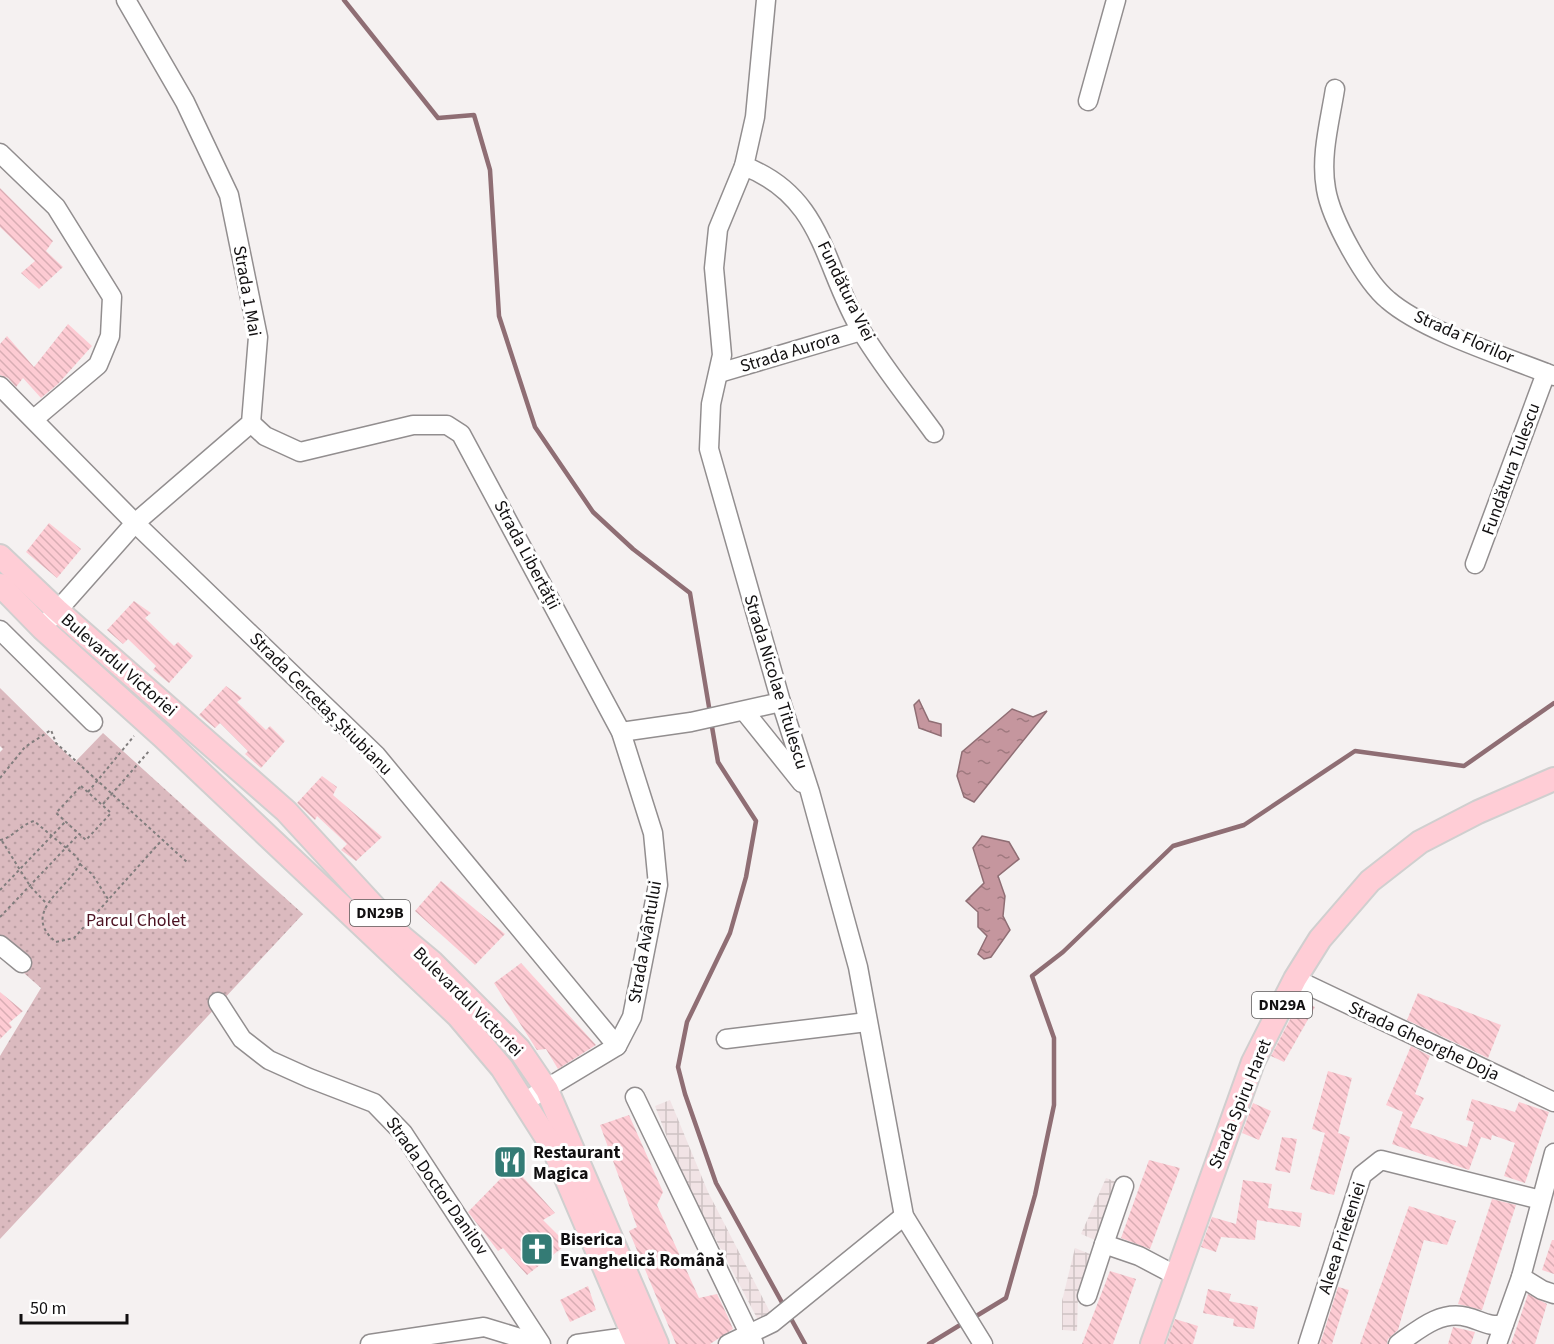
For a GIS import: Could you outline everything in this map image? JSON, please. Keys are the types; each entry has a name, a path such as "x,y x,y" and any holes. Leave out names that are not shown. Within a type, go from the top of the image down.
{"main road":[{"name":"Bulevardul Victoriei","path":"0,556 57,610 286,811 402,937 432,962 519,1049 547,1090 657,1344"},
{"name":"Bulevardul Victoriei","path":"0,585 42,628 153,729 458,1016 502,1068 553,1148 636,1340"},
{"name":"Strada Spiru Haret","path":"1152,1344 1253,1062 1295,979 1320,939 1370,881 1420,842 1478,812 1554,779"}],"street":[{"name":"Strada 1 Mai","path":"126,0 185,102 229,195 258,337 251,423"},
{"name":"Strada Nicolae Titulescu","path":"766,0 755,117 744,166 718,229 714,268 722,355 711,404 709,449 781,702 810,792 858,967 904,1216 982,1343"},
{"path":"1088,101 1116,0"},
{"name":"Strada Florilor","path":"1335,89 1326,143 1326,189 1354,258 1387,300 1424,322 1550,375"},
{"path":"0,153 56,207 112,297 110,336 98,366 34,419"},
{"name":"Fundătura Viei","path":"744,166 768,175 795,198 820,238 861,331 934,433"},
{"name":"Strada Aurora","path":"719,374 861,331"},
{"name":"Fundătura Tulescu","path":"1475,564 1550,375"},
{"name":"Strada Cercetaș Știubianu","path":"0,386 135,523 376,755 617,1046"},
{"path":"42,628 135,523 251,423"},
{"name":"Strada Libertății","path":"251,423 265,436 300,452 413,425 447,425 461,434 621,732"},
{"path":"0,630 93,722"},
{"path":"621,732 745,712 781,702"},
{"path":"745,712 810,792"},
{"name":"Strada Avântului","path":"617,1046 632,1017 658,885 653,833 621,732"},
{"path":"0,945 22,963"},
{"name":"Strada Gheorghe Doja","path":"1295,979 1554,1102"},
{"name":"Strada Doctor Danilov","path":"218,1002 242,1039 269,1060 309,1078 374,1102 387,1113 403,1133 541,1344"},
{"path":"726,1039 867,1022"},
{"path":"524,1102 617,1046"},
{"path":"635,1097 753,1339"},
{"path":"1497,1344 1521,1277 1554,1153"},
{"name":"Aleea Prieteniei","path":"1308,1344 1362,1174 1381,1160 1541,1200"},
{"path":"1087,1296 1124,1186"},
{"path":"728,1344 753,1339 904,1216"},
{"path":"1104,1244 1139,1256 1175,1275"},
{"path":"1521,1277 1548,1292"},
{"path":"1398,1344 1435,1319 1464,1316 1494,1326 1504,1324"},
{"path":"370,1344 484,1327 541,1344"},
{"path":"577,1344 636,1340"}],"path":[{"path":"88,792 153,729"},
{"path":"102,805 113,793 153,729"},
{"path":"0,778 25,747 51,730 56,743 188,863"},
{"path":"81,786 88,792 111,813 86,840 56,813 81,786"},
{"path":"47,904 30,886 1,840 34,821 77,857 80,864 92,874 108,900"},
{"path":"0,890 65,822"},
{"path":"0,917 79,834"},
{"path":"80,864 75,874 47,904 42,925 46,934 56,942 74,938 162,840"}],"shaded area":[{"path":"670,1100 708,1192 771,1314 758,1320 680,1171 655,1106"},
{"path":"1106,1178 1119,1183 1095,1240 1081,1234"},
{"path":"1075,1248 1090,1254 1078,1294 1077,1331 1062,1330 1062,1301"}],"green space":[{"name":"Parcul Cholet","path":"0,688 75,762 103,733 303,914 0,1239 0,1056 41,988 0,952 0,752 3,749 0,746"}],"water":[{"path":"919,700 929,721 941,724 941,736 919,728 914,705"},
{"path":"1012,709 1033,717 1047,711 974,802 964,797 957,776 962,752"},
{"path":"982,836 1009,842 1019,859 998,876 1005,896 1003,916 1010,930 991,957 984,959 978,954 987,936 978,927 978,912 966,901 984,883 973,848"}],"building":[{"path":"0,188 53,241 46,251 63,267 39,289 21,273 35,261 0,227"},
{"path":"68,324 92,346 58,384 41,398 23,378 16,387 8,378 0,375 0,344 7,336 34,367"},
{"path":"49,523 81,549 57,578 26,552"},
{"path":"134,601 151,613 145,618 174,646 178,642 193,656 169,683 153,670 156,666 128,639 123,644 107,630"},
{"path":"226,686 242,698 237,702 266,730 270,726 285,741 261,768 245,754 248,751 220,723 215,728 199,715"},
{"path":"322,776 337,787 333,795 382,837 356,861 341,850 347,844 317,816 315,820 297,803"},
{"path":"441,881 505,934 475,965 415,911"},
{"path":"521,963 596,1045 558,1069 546,1049 537,1050 494,983"},
{"path":"0,992 23,1011 9,1023 12,1027 0,1039"},
{"path":"1418,993 1501,1025 1488,1058 1407,1020"},
{"path":"1300,1000 1315,1007 1284,1062 1271,1056"},
{"path":"1411,1046 1430,1056 1415,1094 1424,1098 1410,1127 1467,1147 1474,1122 1466,1120 1472,1099 1515,1112 1519,1102 1549,1112 1525,1183 1504,1176 1515,1143 1492,1135 1491,1140 1481,1137 1469,1170 1392,1144 1403,1112 1386,1105"},
{"path":"1328,1071 1352,1078 1338,1133 1350,1137 1334,1195 1310,1189 1325,1133 1312,1129"},
{"path":"1253,1103 1271,1111 1259,1140 1242,1133"},
{"path":"629,1115 663,1192 657,1205 699,1298 717,1294 733,1329 710,1344 676,1344 629,1231 637,1227 600,1125"},
{"path":"1282,1137 1297,1139 1290,1173 1275,1170"},
{"path":"1149,1160 1180,1168 1150,1249 1121,1238"},
{"path":"513,1166 555,1213 543,1220 567,1244 527,1275 503,1248 498,1251 468,1212"},
{"path":"1243,1180 1272,1184 1268,1208 1302,1213 1300,1227 1257,1220 1255,1240 1221,1237 1216,1252 1201,1247 1212,1217 1236,1224"},
{"path":"1492,1199 1516,1205 1482,1310 1458,1304"},
{"path":"1409,1206 1456,1221 1447,1245 1424,1240 1398,1330 1388,1339 1387,1344 1360,1344"},
{"path":"1552,1240 1554,1240 1554,1274 1542,1270"},
{"path":"1110,1271 1136,1279 1113,1344 1082,1344"},
{"path":"588,1286 596,1310 570,1322 560,1300"},
{"path":"1338,1287 1349,1290 1332,1344 1320,1344"},
{"path":"1208,1289 1231,1294 1229,1301 1258,1307 1254,1329 1233,1326 1234,1319 1203,1313"},
{"path":"1528,1294 1547,1304 1535,1344 1511,1344"},
{"path":"1175,1319 1198,1326 1193,1344 1166,1344"},
{"path":"1453,1327 1475,1332 1471,1344 1448,1344"}],"waterway":[{"path":"344,0 438,118 474,115 490,170 499,316 535,427 593,512 633,549 690,593 710,713"},
{"path":"973,1318 1006,1298 1035,1195 1054,1105 1054,1038 1032,976 1063,952 1173,846 1244,825 1355,751 1464,766 1554,703"},
{"path":"711,721 718,762 756,821 746,877 730,933 687,1022 678,1067 716,1183 785,1308"},
{"path":"789,1315 805,1344"},
{"path":"929,1344 965,1322"}],"place":[{"name":"Restaurant Magica","path":"510,1162"},
{"name":"Biserica Evanghelică Română","path":"537,1249"}]}
